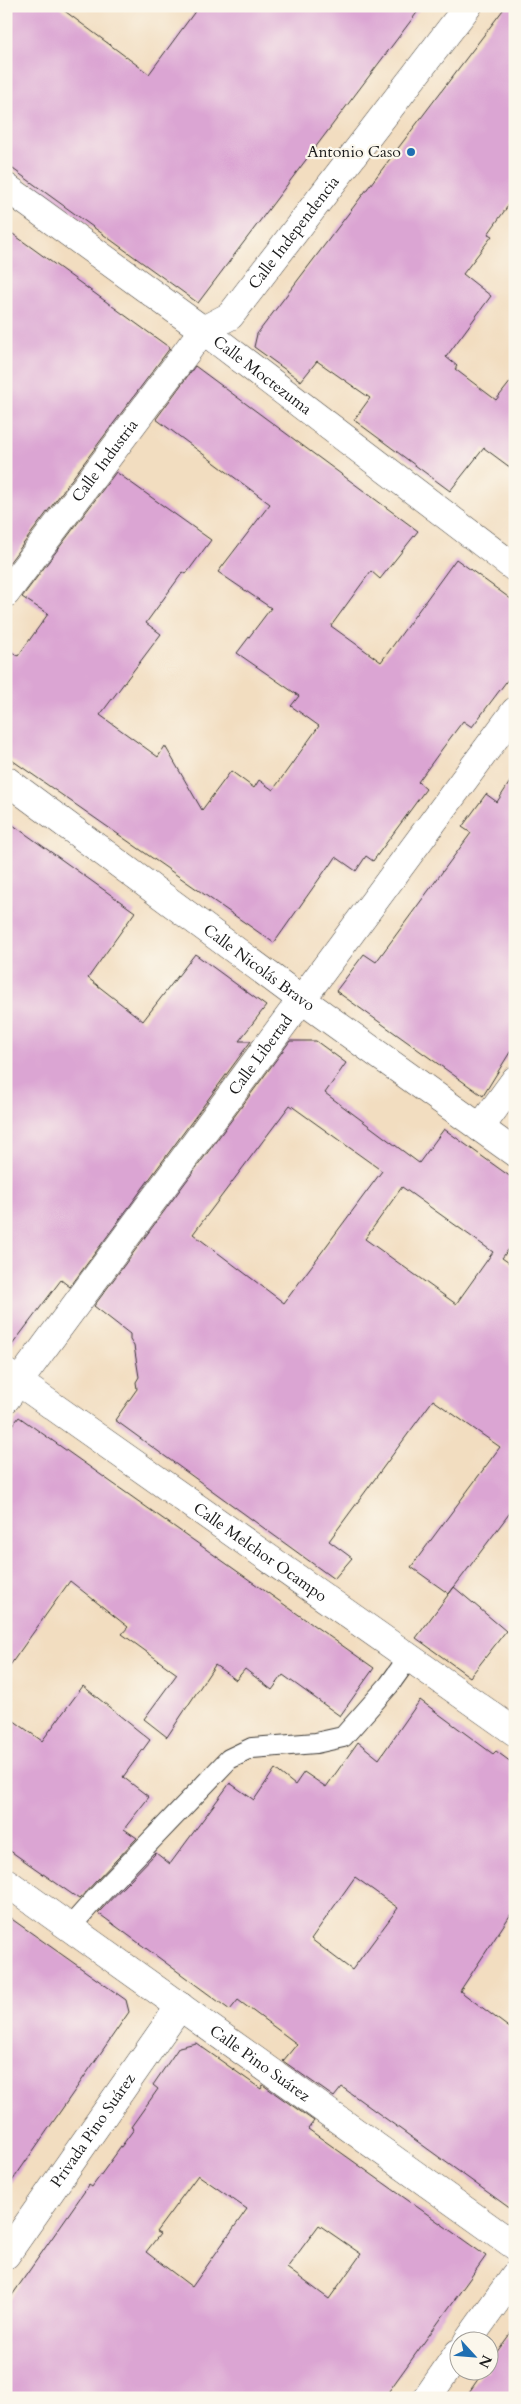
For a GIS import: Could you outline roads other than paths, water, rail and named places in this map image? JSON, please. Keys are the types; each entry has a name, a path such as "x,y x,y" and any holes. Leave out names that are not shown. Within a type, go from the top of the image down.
{"street":[{"name":"Calle Independencia","path":"203,330 230,316 468,6"},
{"name":"Calle Moctezuma","path":"6,187 203,330 515,568"},
{"name":"Calle Industria","path":"6,593 203,330"},
{"name":"Calle Libertad","path":"11,1385 302,999 515,710"},
{"name":"Calle Nicolás Bravo","path":"6,780 302,999 515,1153"},
{"path":"480,1128 515,1080"},
{"name":"Calle Melchor Ocampo","path":"11,1385 515,1732"},
{"name":"Calle Pino Suárez","path":"6,1882 515,2246"},
{"name":"Privada Pino Suárez","path":"6,2255 180,2006"},
{"path":"474,2332 515,2275"},
{"path":"427,2398 448,2368"}],"lane":[{"path":"70,1927 94,1899 229,1759 252,1748 316,1742 342,1737 389,1685 408,1657"}],"place":[{"name":"Antonio Caso","path":"411,152"}]}
